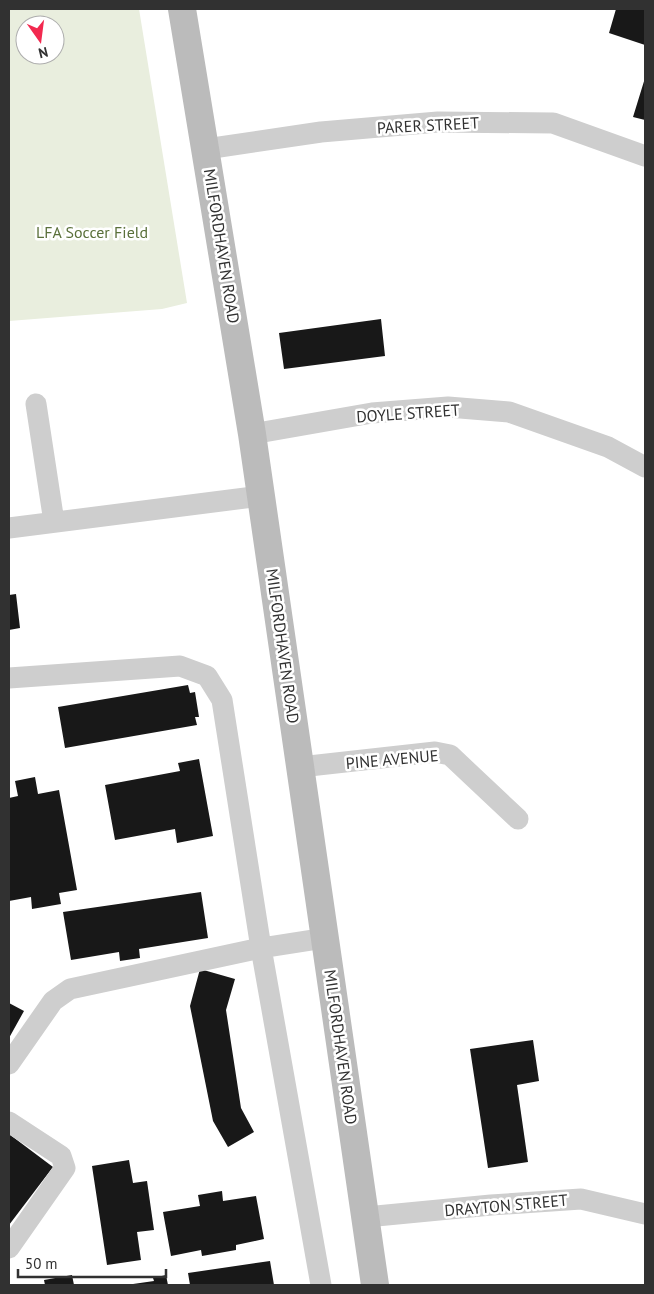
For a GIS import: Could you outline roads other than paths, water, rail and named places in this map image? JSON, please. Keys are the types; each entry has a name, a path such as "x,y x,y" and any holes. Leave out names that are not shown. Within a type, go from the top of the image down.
{"main road":[{"name":"MILFORDHAVEN ROAD","path":"182,9 252,434 375,1285"}],"street":[{"name":"PARER STREET","path":"206,149 321,132 438,122 553,123 645,156"},
{"path":"36,404 54,522"},
{"name":"DOYLE STREET","path":"252,434 372,413 448,407 510,412 608,447 645,466"},
{"path":"9,528 261,496"},
{"path":"9,678 180,666 207,676 222,700 261,948 320,1285"},
{"name":"PINE AVENUE","path":"300,768 435,752 450,755 518,819"},
{"path":"9,1064 53,1001 70,989 261,948 325,938"},
{"path":"9,1122 62,1156 65,1168 9,1248"},
{"name":"DRAYTON STREET","path":"366,1218 491,1205 581,1199 645,1214"}],"park label":[{"name":"LFA Soccer Field","path":"92,232"}]}
